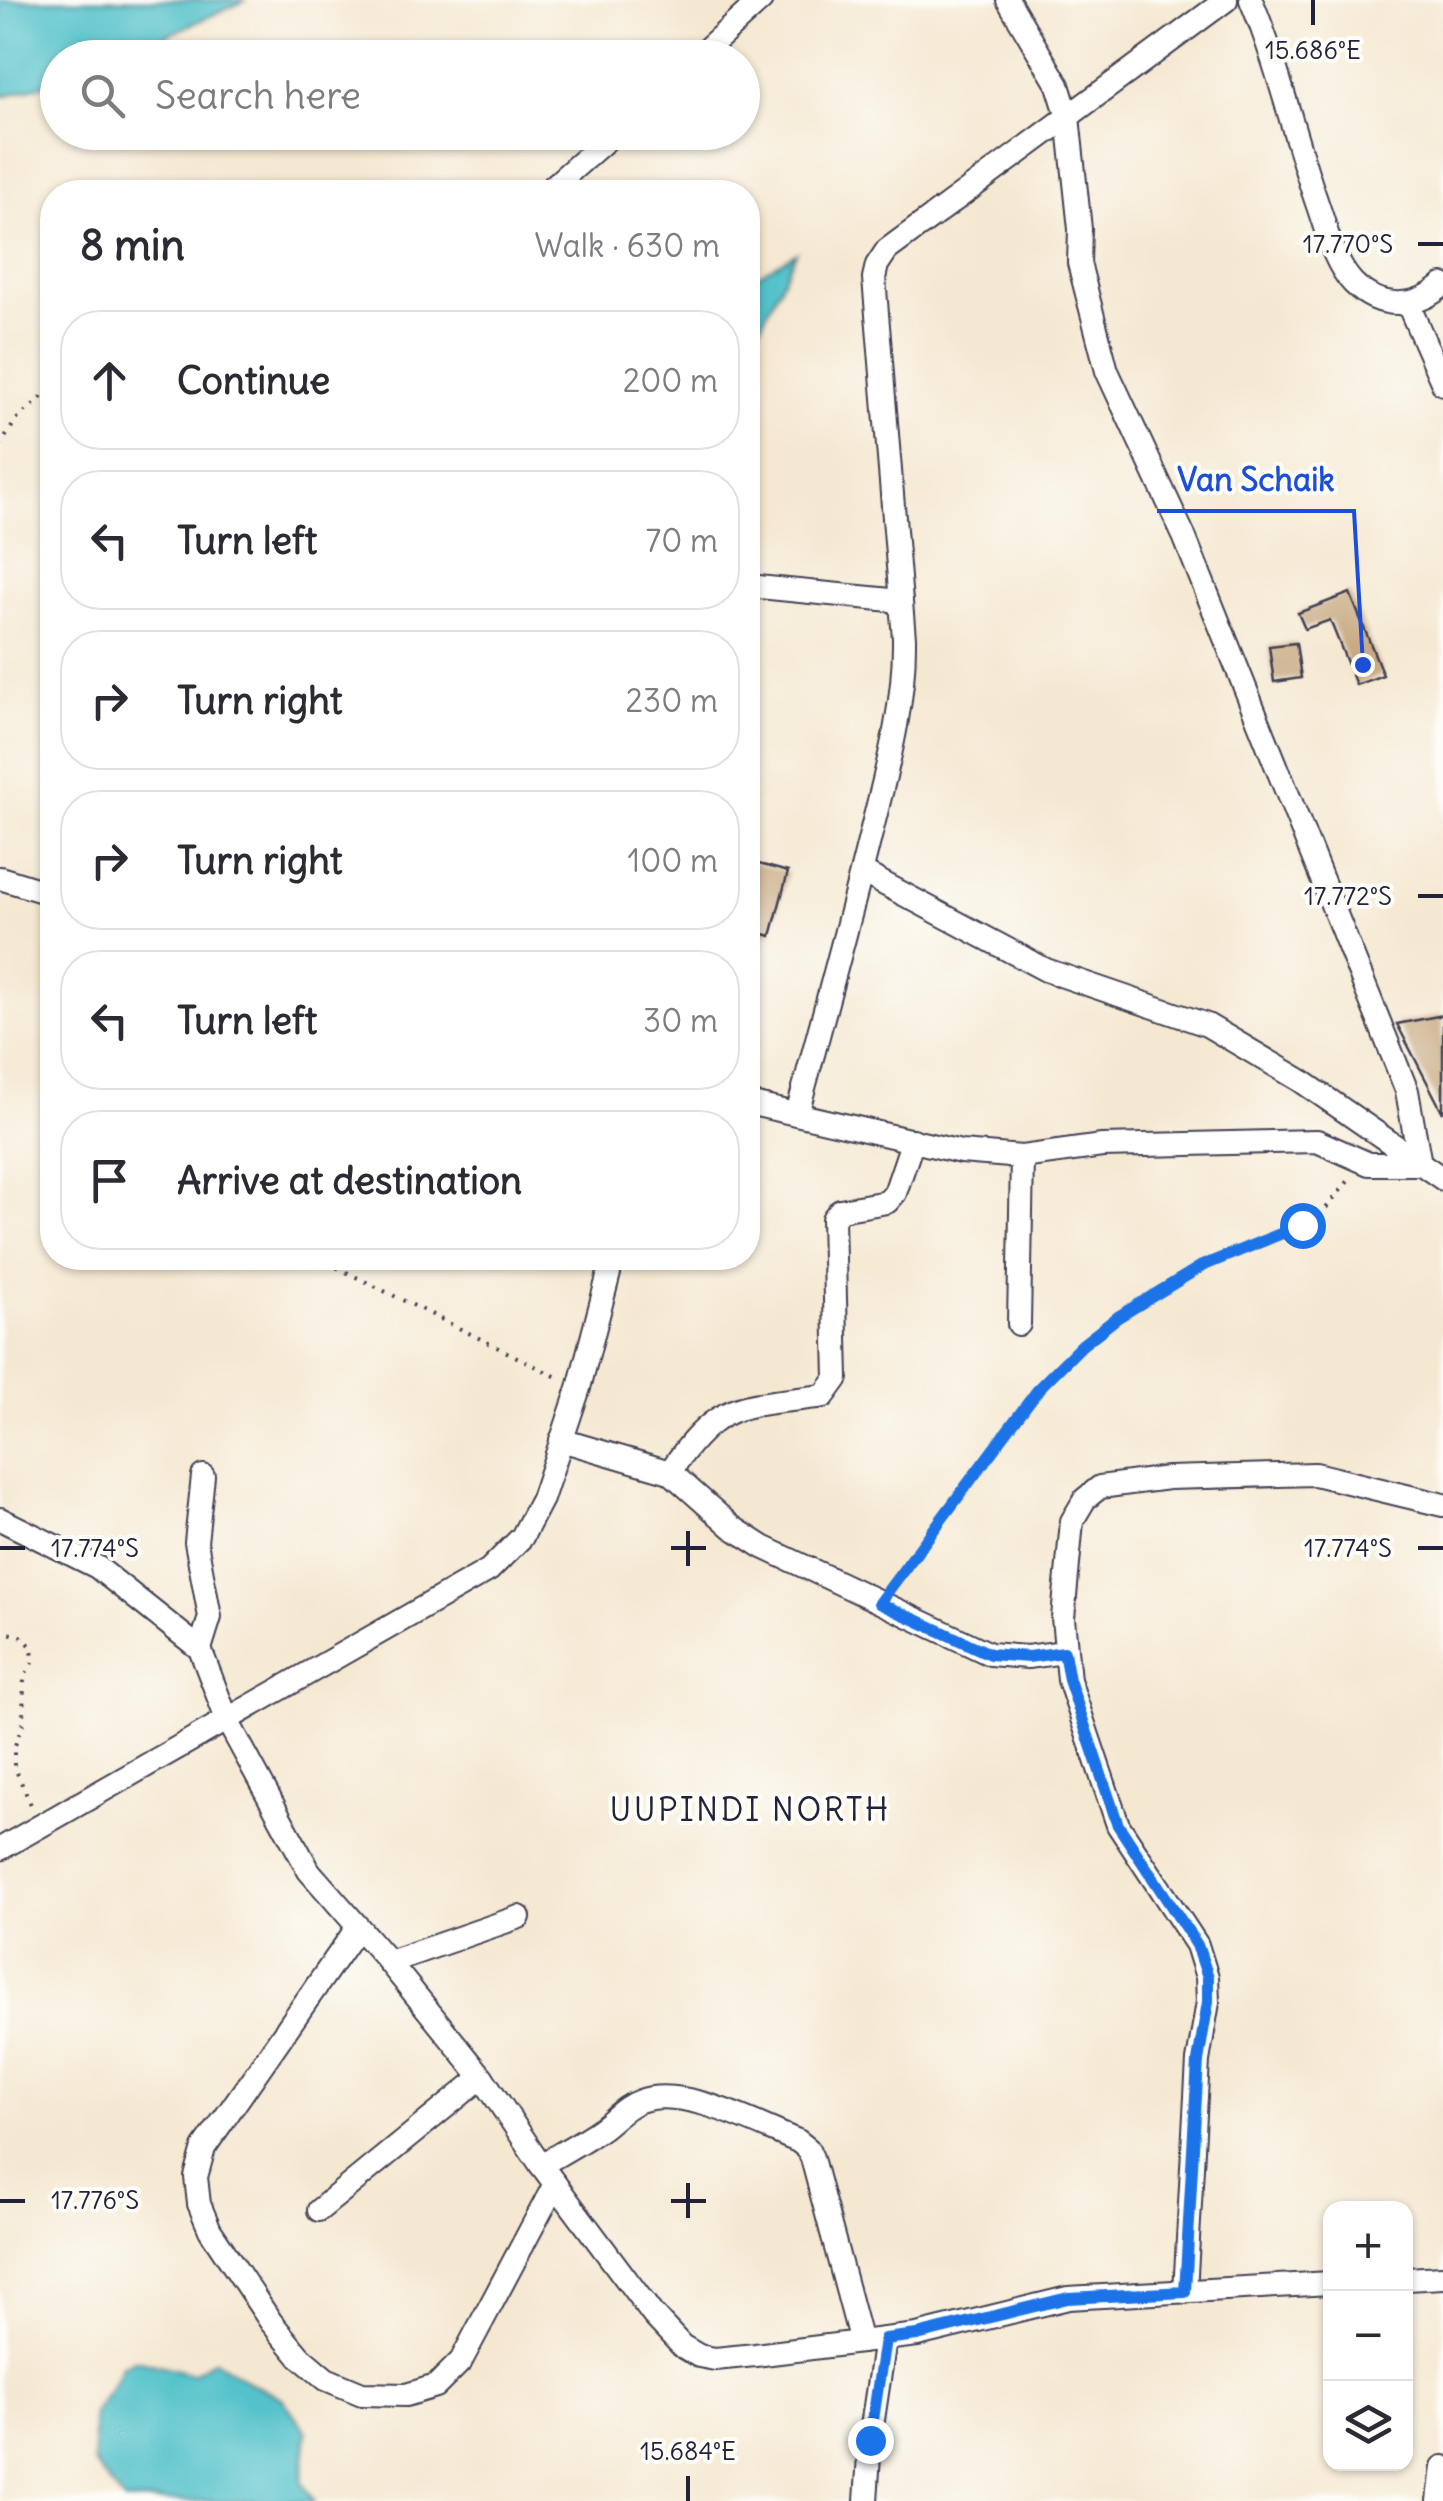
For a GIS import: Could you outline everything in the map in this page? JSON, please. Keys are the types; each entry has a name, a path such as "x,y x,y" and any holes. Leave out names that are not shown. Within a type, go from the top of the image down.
{"street":[{"path":"717,40 761,0"},
{"path":"1008,0 1058,84 1068,118 1079,262 1108,371 1184,536 1407,1091 1420,1164"},
{"path":"798,1114 899,722 905,679 874,278 877,265 887,250 1226,0"},
{"path":"1250,0 1266,37 1306,172 1338,261 1352,282 1385,302 1408,304 1427,298 1443,286"},
{"path":"561,180 595,150"},
{"path":"1408,304 1443,384"},
{"path":"760,587 901,601"},
{"path":"862,872 1046,970 1207,1025 1300,1080 1443,1179"},
{"path":"0,878 40,890"},
{"path":"760,1105 960,1152 1022,1157 1102,1146 1317,1142 1369,1164 1420,1164"},
{"path":"670,1472 689,1442 718,1416 745,1405 824,1396 832,1389 836,1378 833,1219 840,1210 888,1202 895,1193 913,1140"},
{"path":"1019,1324 1022,1157"},
{"path":"0,1849 490,1570 522,1537 542,1500 579,1388 610,1270"},
{"path":"561,1440 670,1472 732,1527 763,1548 990,1654 1028,1657 1064,1652"},
{"path":"1185,2292 1198,2061 1208,1977 1197,1945 1118,1825 1074,1697 1064,1652 1063,1618 1072,1521 1085,1499 1100,1487 1168,1478 1316,1474 1443,1505"},
{"path":"200,1650 210,1617 196,1542 203,1476"},
{"path":"0,1519 97,1567 200,1650 228,1722 308,1871 390,1962 482,2077 548,2175 653,2315 682,2346 699,2356 742,2357 885,2339 954,2327 1068,2298 1323,2284"},
{"path":"390,1962 519,1917"},
{"path":"357,1928 204,2148 196,2177 200,2204 210,2230 271,2322 300,2357 326,2379 362,2394 406,2394 436,2386 461,2361 548,2175 626,2108 642,2100 665,2097 725,2112 798,2141 808,2149 861,2342"},
{"path":"320,2210 482,2077"},
{"path":"1413,2279 1443,2277"},
{"path":"866,2501 870,2440 885,2339"},
{"path":"1439,2501 1443,2467"}],"path":[{"path":"0,446 16,420 40,399"},
{"path":"879,1603 1040,1387 1082,1345 1118,1317 1202,1266 1312,1219 1336,1198 1342,1185 1369,1164"},
{"path":"342,1270 579,1388"},
{"path":"0,1631 21,1636 32,1646 34,1660 24,1677 23,1723 14,1748 14,1766 40,1826"}],"water":[{"path":"0,0 247,0 156,40 40,40 40,86 0,97"},
{"path":"796,253 760,326 760,274"},
{"path":"137,2359 192,2374 215,2360 282,2398 307,2432 302,2482 314,2501 124,2501 94,2464 93,2414 122,2366"}],"building":[{"path":"1350,593 1383,675 1356,685 1330,620 1305,629 1298,613"},
{"path":"1296,643 1301,678 1274,682 1269,646"},
{"path":"760,864 788,872 771,936 764,934 760,951"},
{"path":"1443,1015 1443,1113 1397,1024"}],"place":[{"name":"Van Schaik","path":"1363,665"}],"district":[{"name":"UUPINDI NORTH","path":"750,1809"}],"route":[{"path":"870,2440 885,2339 917,2335 1068,2298 1185,2292 1198,2061 1208,2002 1208,1977 1197,1945 1118,1825 1069,1680 1064,1652 1028,1657 990,1654 879,1603 1040,1387 1082,1345 1118,1317 1202,1266 1302,1225"}]}
